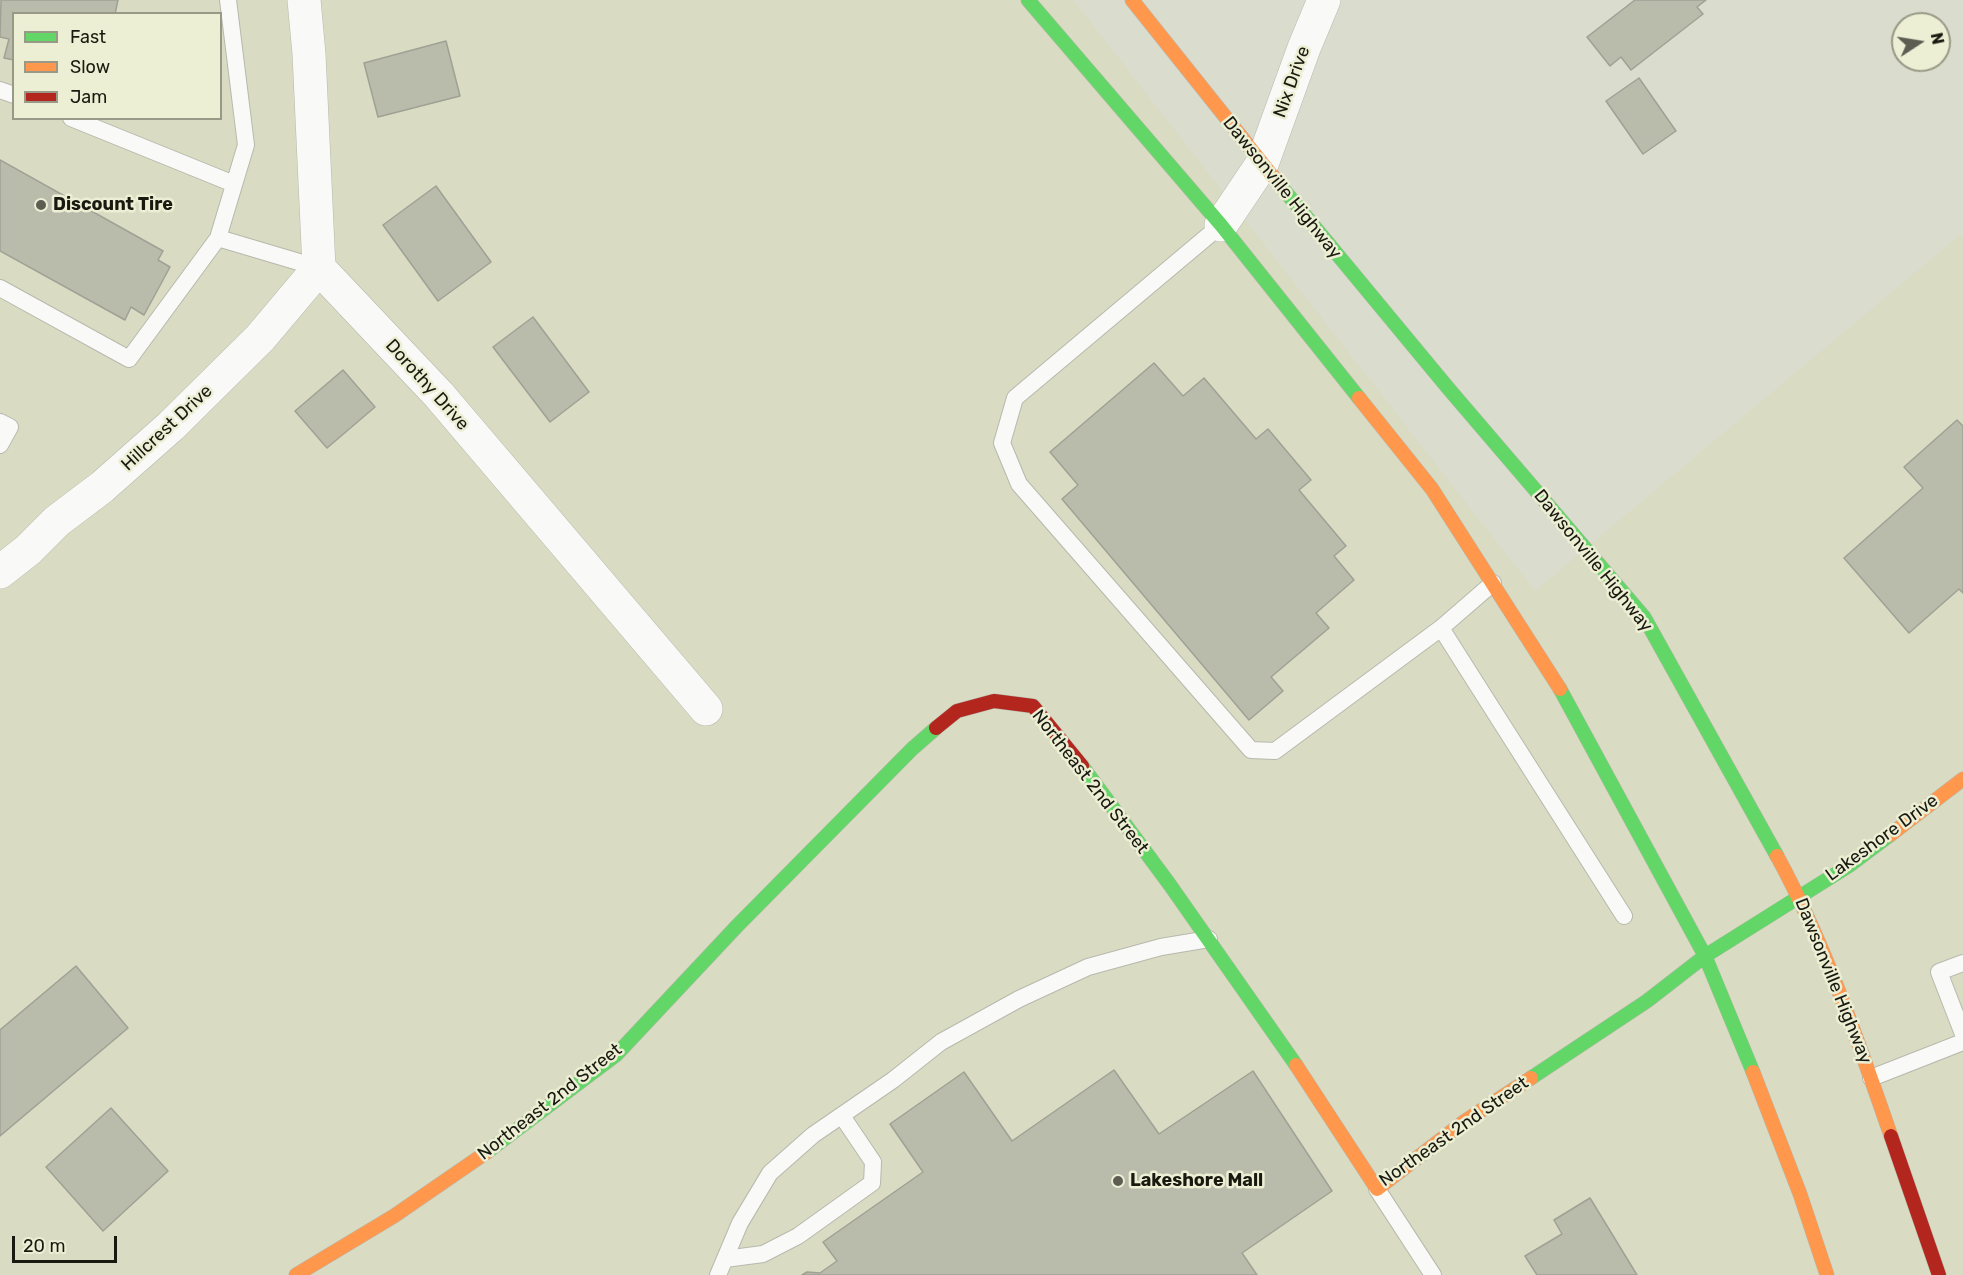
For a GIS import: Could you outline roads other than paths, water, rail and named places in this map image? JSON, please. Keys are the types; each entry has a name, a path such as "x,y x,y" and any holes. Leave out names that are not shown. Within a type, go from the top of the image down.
{"main road":[{"path":"1028,0 1221,225 1432,489 1554,678 1705,956 1761,1090 1827,1275"},
{"name":"Dawsonville Highway","path":"1132,0 1262,164 1448,388 1644,617 1799,896 1871,1077 1939,1275"},
{"name":"Northeast 2nd Street","path":"296,1275 394,1216 471,1164 616,1054 737,926 912,749 957,711 994,701 1033,706 1054,730 1136,837 1209,939 1333,1118 1377,1189 1465,1121 1647,1001 1705,956"},
{"name":"Lakeshore Drive","path":"1705,956 1850,865 1963,779"}],"street":[{"path":"304,0 319,268"},
{"name":"Nix Drive","path":"1221,225 1262,164 1324,0"},
{"name":"Hillcrest Drive","path":"0,572 171,426 260,338 319,268"},
{"name":"Dorothy Drive","path":"319,268 439,395 706,709"}],"lane":[{"path":"0,288 129,358 218,238 246,145 228,0"},
{"path":"76,120 234,184"},
{"path":"1221,225 1015,398 1002,443 1019,484 1251,750 1275,751 1442,628 1493,583"},
{"path":"218,238 319,268"},
{"path":"0,422 10,427 0,445"},
{"path":"1442,628 1624,916"},
{"path":"718,1275 740,1222 770,1173 813,1136 893,1080 941,1042 1018,999 1088,967 1161,947 1209,939"},
{"path":"1963,963 1939,972 1963,1034"},
{"path":"1871,1077 1963,1042"},
{"path":"725,1259 763,1254 798,1236 872,1183 873,1162 842,1116"},
{"path":"1377,1189 1433,1275"}],"place":[{"name":"Discount Tire","path":"41,205"},
{"name":"Lakeshore Mall","path":"1118,1181"}]}
